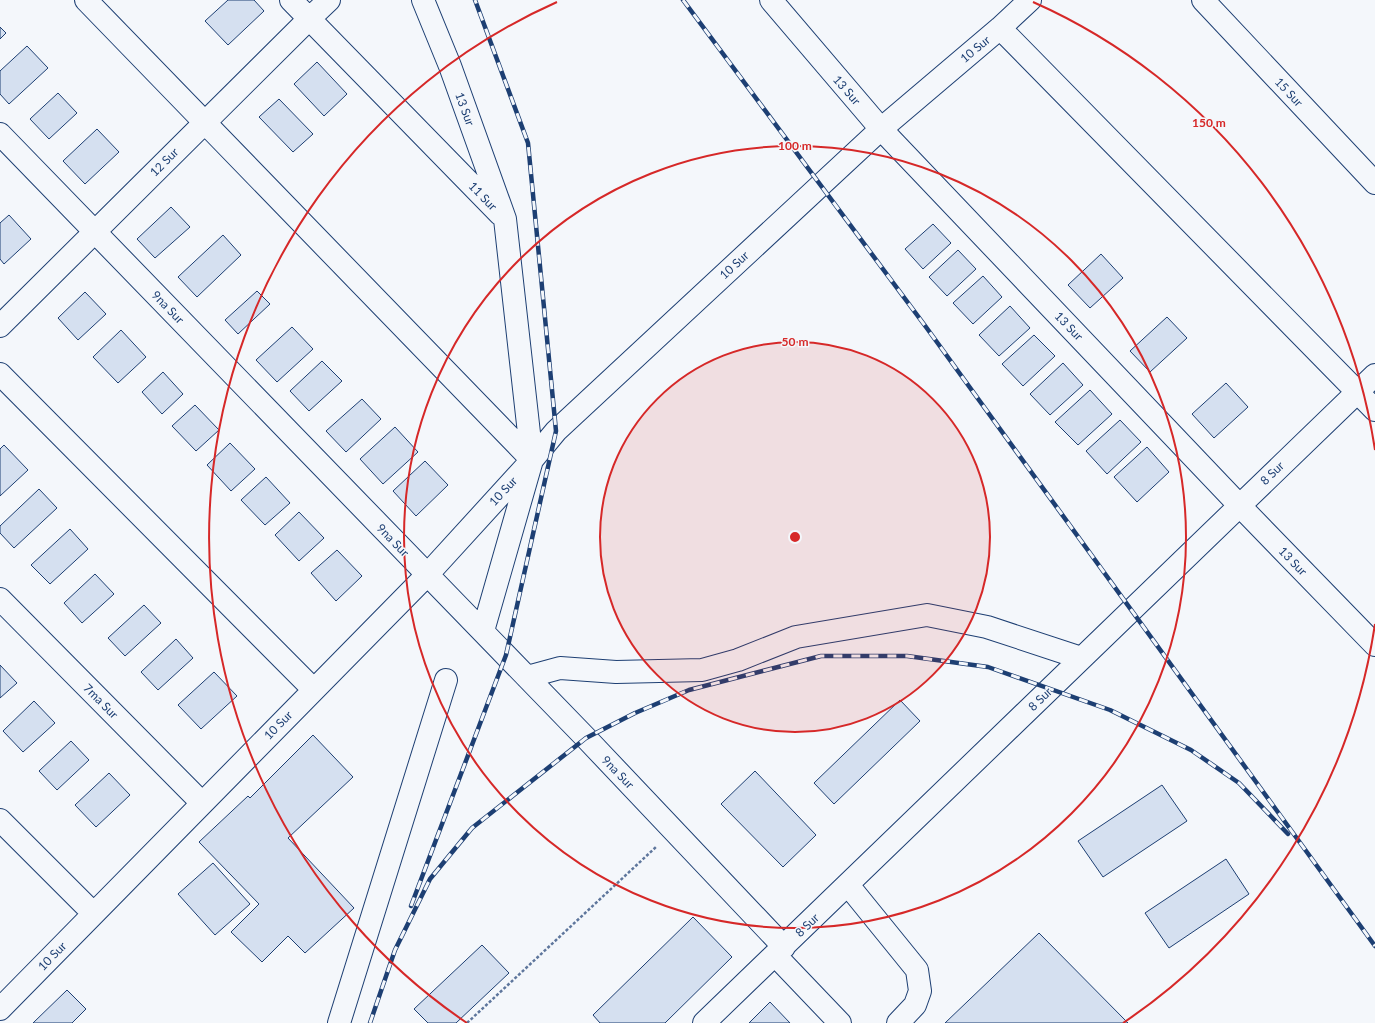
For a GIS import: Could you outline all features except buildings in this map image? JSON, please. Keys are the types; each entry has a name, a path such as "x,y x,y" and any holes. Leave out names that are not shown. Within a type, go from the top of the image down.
{"street":[{"path":"86,0 532,460 482,631"},
{"name":"11 Sur","path":"291,0 505,219 532,460"},
{"name":"12 Sur","path":"0,326 309,18 329,0"},
{"name":"13 Sur","path":"423,0 450,66 505,219"},
{"name":"13 Sur","path":"771,0 881,129 1239,506 1375,645"},
{"name":"10 Sur","path":"0,1009 427,575 532,460 556,431 881,129 1000,28 1030,0"},
{"name":"15 Sur","path":"1203,0 1375,183"},
{"path":"1000,28 1375,410"},
{"name":"9na Sur","path":"0,134 527,677 674,831 780,951 840,1023"},
{"path":"0,374 313,690"},
{"name":"8 Sur","path":"704,1023 1375,375"},
{"name":"7ma Sur","path":"0,599 202,803"},
{"path":"527,677 560,668 616,672 702,670 738,660 796,637 927,615 987,626 1081,658"},
{"path":"339,1023 446,680"},
{"path":"0,820 94,913"},
{"path":"848,885 917,970 920,991 915,1005 898,1023"}],"path":[{"path":"467,1023 674,831"}],"railway":[{"path":"411,906 506,655 556,431 528,143 475,0"},
{"path":"683,0 926,327 1375,946"},
{"path":"370,1023 395,950 430,879 472,828 586,738 635,713 689,690 821,656 907,656 988,667 1110,710 1191,750 1239,783 1288,834"}]}
